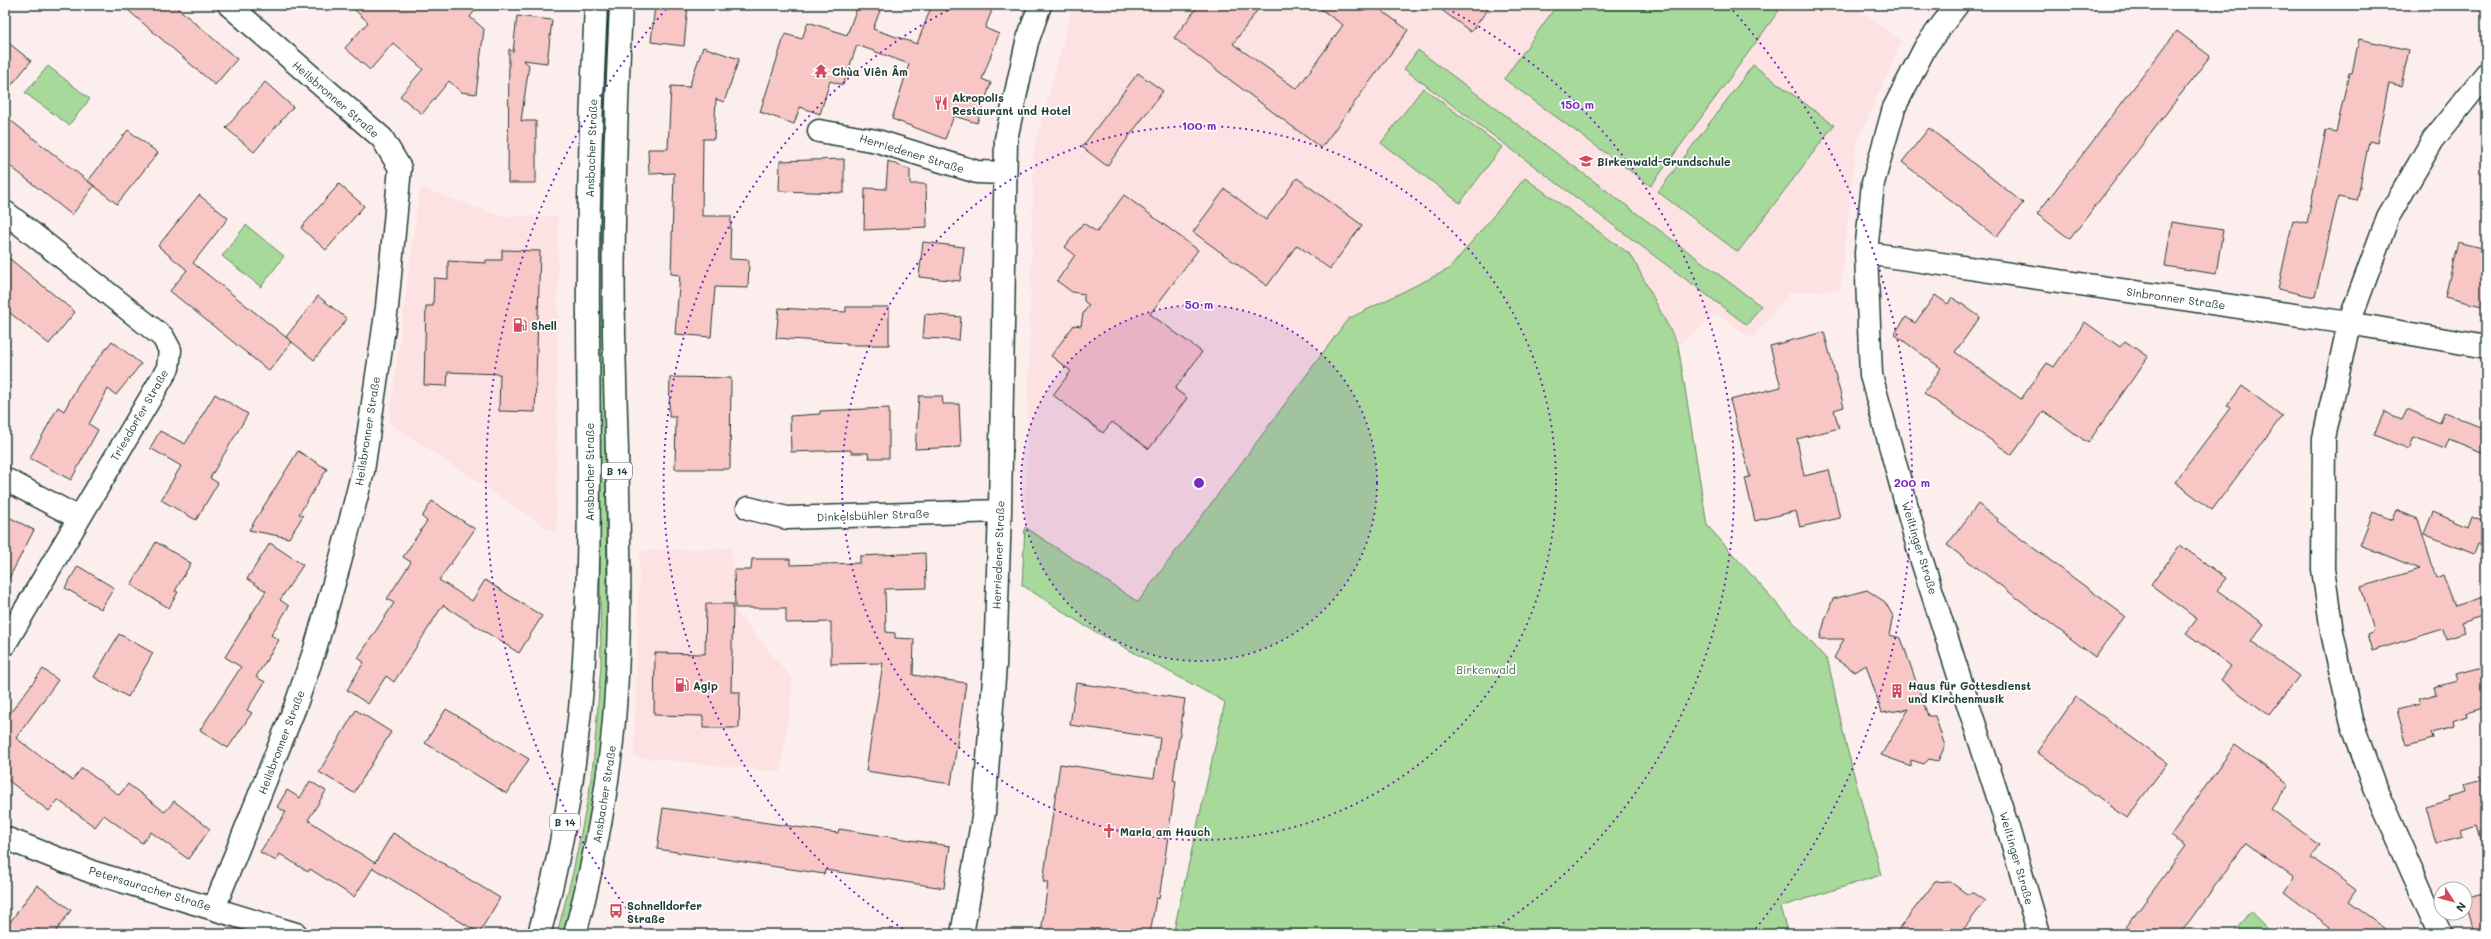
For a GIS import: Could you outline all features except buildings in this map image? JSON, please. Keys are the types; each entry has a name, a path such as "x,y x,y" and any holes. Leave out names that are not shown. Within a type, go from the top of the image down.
{"street":[{"name":"Heilsbronner Straße","path":"214,908 295,707 315,649 340,562 363,471 387,307 400,168 382,138 229,5"},
{"name":"Ansbacher Straße","path":"539,934 561,844 571,788 586,659 589,524 588,232 596,5"},
{"name":"Ansbacher Straße","path":"576,934 594,859 606,787 617,673 618,508 613,284 621,5"},
{"name":"Herriedener Straße","path":"962,934 984,812 995,665 1000,511 1004,173 1009,124 1027,42 1040,5"},
{"name":"Weiltinger Straße","path":"1957,5 1926,46 1894,108 1872,183 1866,253 1871,375 1920,555 2007,825 2039,934"},
{"path":"2440,934 2375,788 2351,720 2332,632 2323,569 2324,438 2349,323 2388,217 2433,140 2486,74"},
{"name":"Herriedener Straße","path":"819,131 877,141 977,172 1004,173"},
{"name":"Triesdorfer Straße","path":"5,212 163,336 170,350 168,368 5,644"},
{"name":"Sinbronner Straße","path":"1866,253 2349,323 2486,348"},
{"path":"5,480 79,518"},
{"name":"Dinkelsbühler Straße","path":"748,508 787,518 1000,511"},
{"name":"Petersauracher Straße","path":"5,838 92,872 296,934"}],"shaded area":[{"path":"1073,5 1852,5 1902,41 1856,144 1840,290 1789,293 1752,339 1718,314 1678,345 1631,255 1525,178 1449,269 1348,319 1138,602 1025,527 1034,148"},
{"path":"420,187 500,216 558,216 556,534 389,423"},
{"path":"731,548 735,610 793,680 781,772 634,757 640,551"}],"green space":[{"path":"604,5 612,5 604,362 608,665 601,756 587,839 564,934 557,934 573,872 589,793 594,756 601,665 597,289"},
{"path":"1557,5 1783,5 1651,186 1504,79"},
{"path":"1418,50 1761,306 1747,325 1404,69"},
{"path":"1753,65 1834,125 1738,252 1658,192"},
{"path":"48,66 90,99 69,125 25,93"},
{"path":"1423,88 1502,147 1460,203 1381,143"},
{"name":"Birkenwald","path":"1525,178 1631,255 1678,345 1707,525 1828,661 1845,741 1881,875 1780,907 1788,934 1173,934 1225,702 1085,626 1022,585 1025,527 1138,602 1348,319 1449,269"},
{"path":"246,225 284,256 261,287 222,256"},
{"path":"2250,911 2273,934 2233,934"}],"place":[{"name":"Chùa Viên Âm","path":"821,71"},
{"name":"Akropolis Restaurant und Hotel","path":"941,103"},
{"name":"Birkenwald-Grundschule","path":"1586,161"},
{"name":"Shell","path":"520,325"},
{"name":"Agip","path":"682,685"},
{"name":"Haus für Gottesdienst und Kirchenmusik","path":"1897,691"},
{"name":"Maria am Hauch","path":"1109,831"},
{"name":"Schnelldorfer Straße","path":"616,911"}]}
